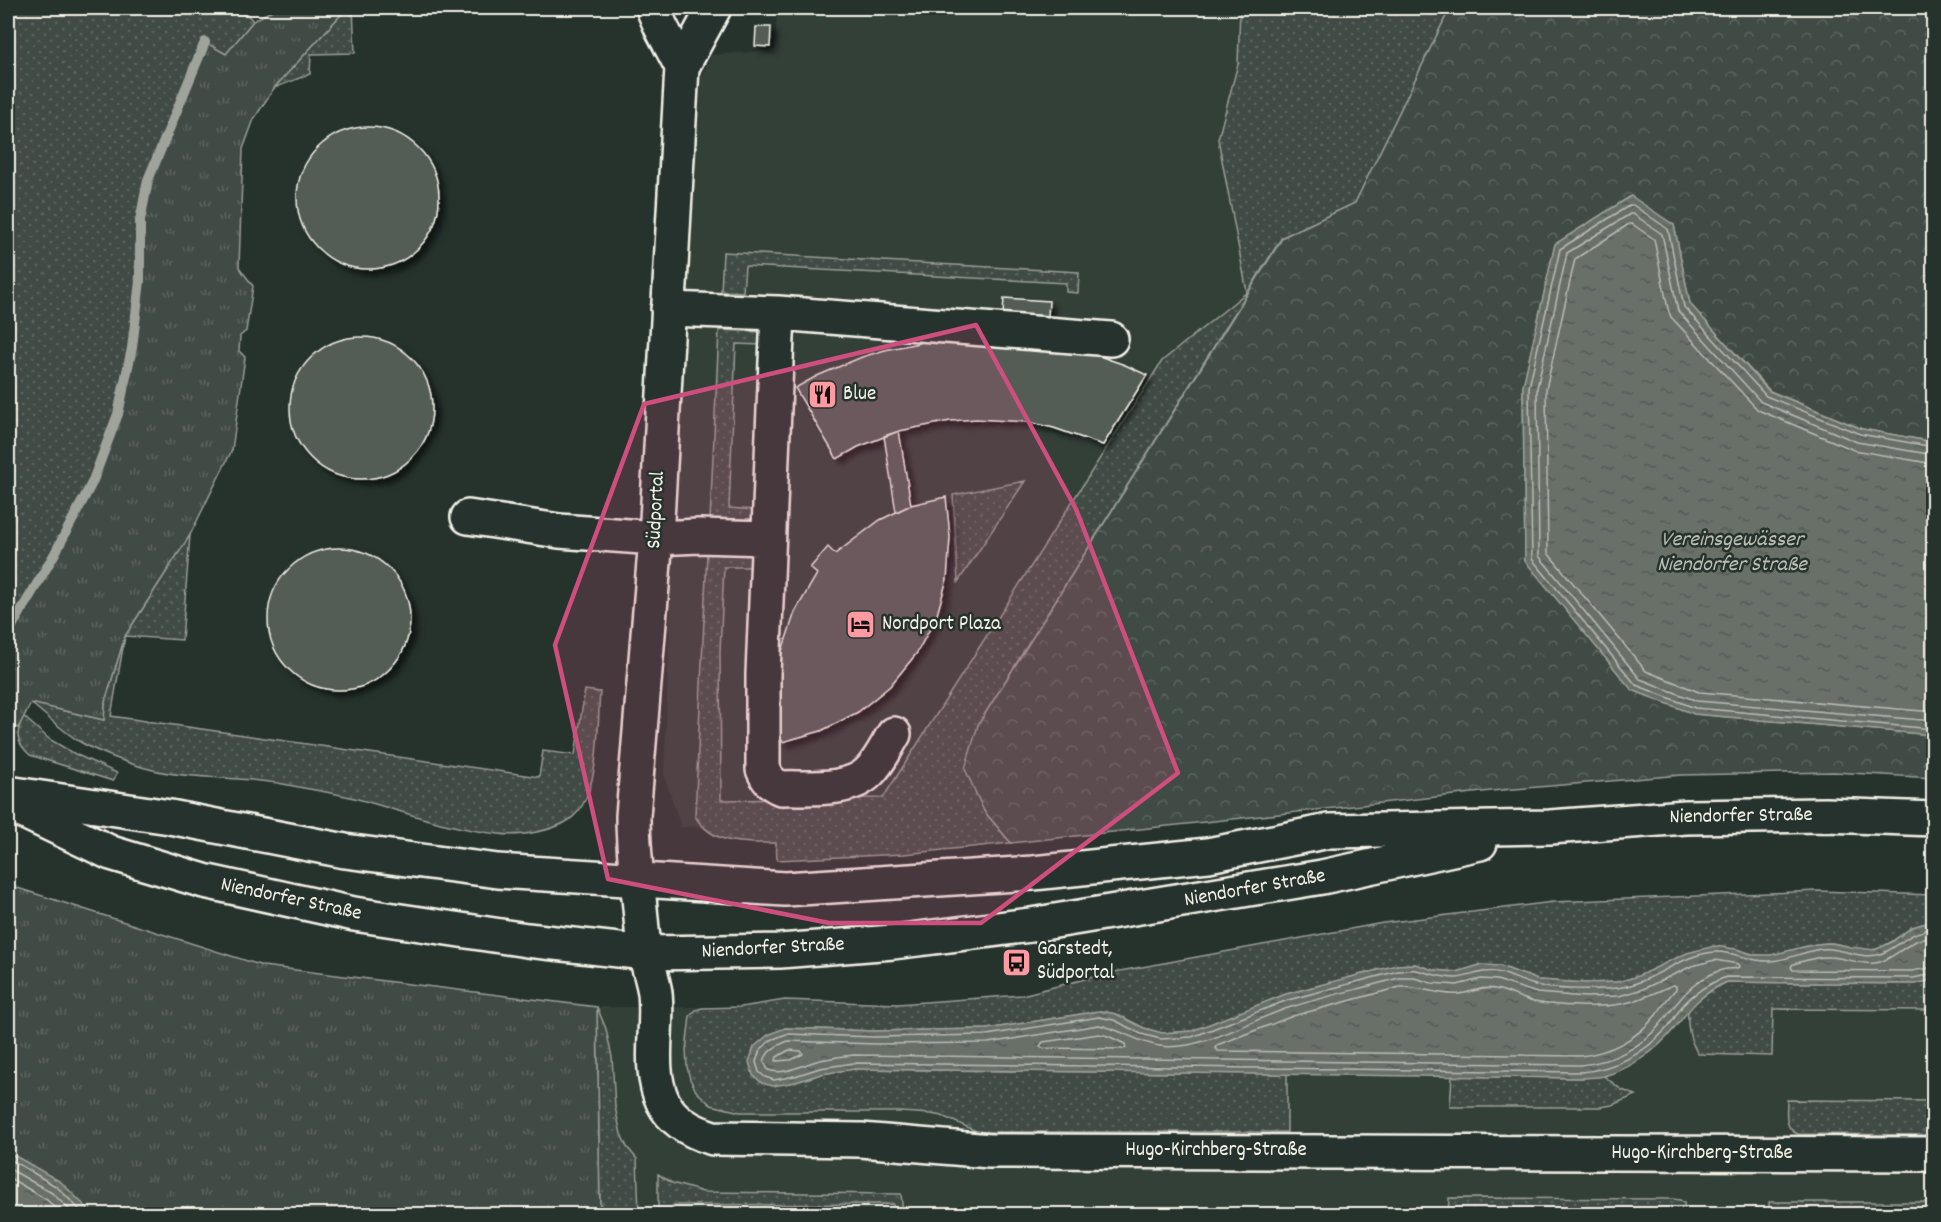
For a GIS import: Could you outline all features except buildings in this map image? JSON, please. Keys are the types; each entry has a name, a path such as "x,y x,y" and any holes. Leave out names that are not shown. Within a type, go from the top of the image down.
{"main road":[{"path":"653,8 682,67"},
{"name":"Südportal","path":"645,953 633,839 633,816 656,538 682,67 714,8"},
{"path":"668,309 778,313 1111,339"},
{"path":"778,313 763,674 763,770 766,778 781,788 842,786 866,775 894,734"},
{"path":"468,517 559,531 656,538 699,536 768,538"},
{"name":"Niendorfer Straße","path":"8,793 170,817 345,852 498,871 785,889 1033,873 1208,855 1329,831 1550,827 1686,817 1826,815 1934,819"},
{"name":"Niendorfer Straße","path":"8,804 111,853 204,881 354,914 527,940 645,953 780,951 893,942 1052,922 1322,877 1550,827"},
{"name":"Hugo-Kirchberg-Straße","path":"645,953 656,1008 655,1076 658,1089 664,1104 673,1116 692,1130 713,1138 861,1140 990,1151 1934,1154"}],"highlighted area":[{"path":"976,325 1076,509 1178,773 981,923 829,923 608,879 555,645 644,404"}],"shaded area":[{"path":"777,8 1240,8 1238,64 1218,139 1247,292 898,821 681,827 664,775 673,543 701,78 711,55 775,50"},
{"path":"1817,891 1933,895 1933,1214 600,1214 597,1007 741,1007 785,1000 898,1004 1022,995 1109,973 1383,923 1553,902"}],"green space":[{"path":"8,8 242,8 253,21 226,54 205,43 140,221 140,281 132,347 118,414 92,483 54,555 8,633"},
{"path":"276,8 347,8 274,88 254,119 243,149 239,267 253,286 246,331 240,336 239,351 245,357 232,450 190,535 125,636 105,702 104,720 31,703 18,728 8,725 8,633 54,555 92,483 118,414 132,347 140,281 140,221 148,180 205,42 226,54 253,21"},
{"path":"347,8 353,8 355,53 311,54 310,74 274,88"},
{"path":"1240,8 1450,8 1355,203 1282,237 978,725 984,811 1011,843 904,854 777,860 776,843 731,841 711,833 695,816 707,553 751,554 751,567 724,567 720,651 721,800 883,798 1162,361 1247,292 1218,139 1238,64"},
{"path":"1450,8 1933,8 1933,442 1862,429 1770,391 1690,304 1674,225 1555,245 1523,387 1525,561 1694,714 1933,735 1933,778 1834,772 1682,775 1491,791 1011,843 984,811 965,769 978,725 1283,237 1355,203"},
{"path":"723,252 1079,272 1078,293 1066,292 1066,283 745,266 743,292 721,291"},
{"path":"719,330 762,332 762,345 736,344 729,508 754,510 753,522 710,520"},
{"path":"1025,481 958,582 953,495"},
{"path":"190,535 182,640 125,636"},
{"path":"125,636 111,716 539,777 543,751 575,755 585,690 600,692 595,761 587,796 579,810 562,824 535,832 507,835 444,824 328,792 267,782 201,777 144,768 93,749 77,740 31,703 104,720 105,702"},
{"path":"23,716 49,739 117,773 113,781 30,755 18,737"},
{"path":"8,885 263,966 597,1007 600,1214 8,1214"},
{"path":"1817,891 1933,895 1933,924 1910,929 1876,949 1865,950 1823,943 1767,955 1736,949 1618,982 1538,980 1500,966 1480,965 1457,972 1433,970 1415,964 1397,965 1286,994 1192,1031 1162,1033 1144,1028 1116,1014 1100,1011 987,1029 875,1031 785,1028 796,1082 821,1074 854,1069 1287,1074 1287,1132 987,1132 976,1131 942,1116 931,1114 740,1112 711,1105 696,1091 687,1067 686,1050 690,1016 702,1008 741,1007 785,1000 898,1004 1022,995 1109,973 1383,923 1553,902"},
{"path":"1933,980 1933,1010 1773,1009 1772,1056 1698,1054 1689,1033 1688,1009 1706,994 1727,982 1914,984"},
{"path":"597,1007 606,1029 612,1057 615,1107 621,1134 627,1147 637,1159 639,1214 600,1214"},
{"path":"1452,1076 1581,1078 1604,1076 1622,1090 1636,1095 1612,1105 1600,1107 1450,1107"},
{"path":"1787,1100 1933,1101 1933,1135 1798,1134 1788,1124"},
{"path":"658,1174 672,1183 703,1192 901,1194 903,1214 893,1214 893,1204 673,1205 673,1214 658,1214"},
{"path":"1449,1198 1673,1199 1684,1203 1685,1214 1448,1214"},
{"path":"1769,1202 1933,1202 1933,1214 1769,1214"}],"water":[{"name":"Vereinsgewässer Niendorfer Straße","path":"1631,196 1674,225 1690,304 1769,391 1862,429 1933,442 1933,735 1694,714 1632,690 1525,561 1523,386 1555,244"},
{"path":"1926,923 1933,924 1933,980 1914,984 1727,982 1702,997 1651,1052 1623,1069 1598,1077 854,1069 821,1074 773,1086 762,1083 753,1075 749,1062 754,1047 768,1035 785,1028 875,1031 987,1029 1100,1011 1116,1014 1144,1028 1162,1033 1192,1031 1286,994 1397,965 1415,964 1433,970 1457,972 1480,965 1500,966 1538,980 1618,982 1638,976 1687,953 1715,946 1754,955 1771,955 1816,944 1831,943 1875,950 1892,942 1912,927"},
{"path":"8,1154 61,1182 93,1214 8,1214"}],"waterway":[{"path":"8,633 54,555 92,483 118,414 132,348 140,281 140,221 148,180 205,42"}],"place":[{"name":"Blue","path":"822,395"},
{"name":"Nordport Plaza","path":"861,625"},
{"name":"Garstedt, Südportal","path":"1016,962"}]}
